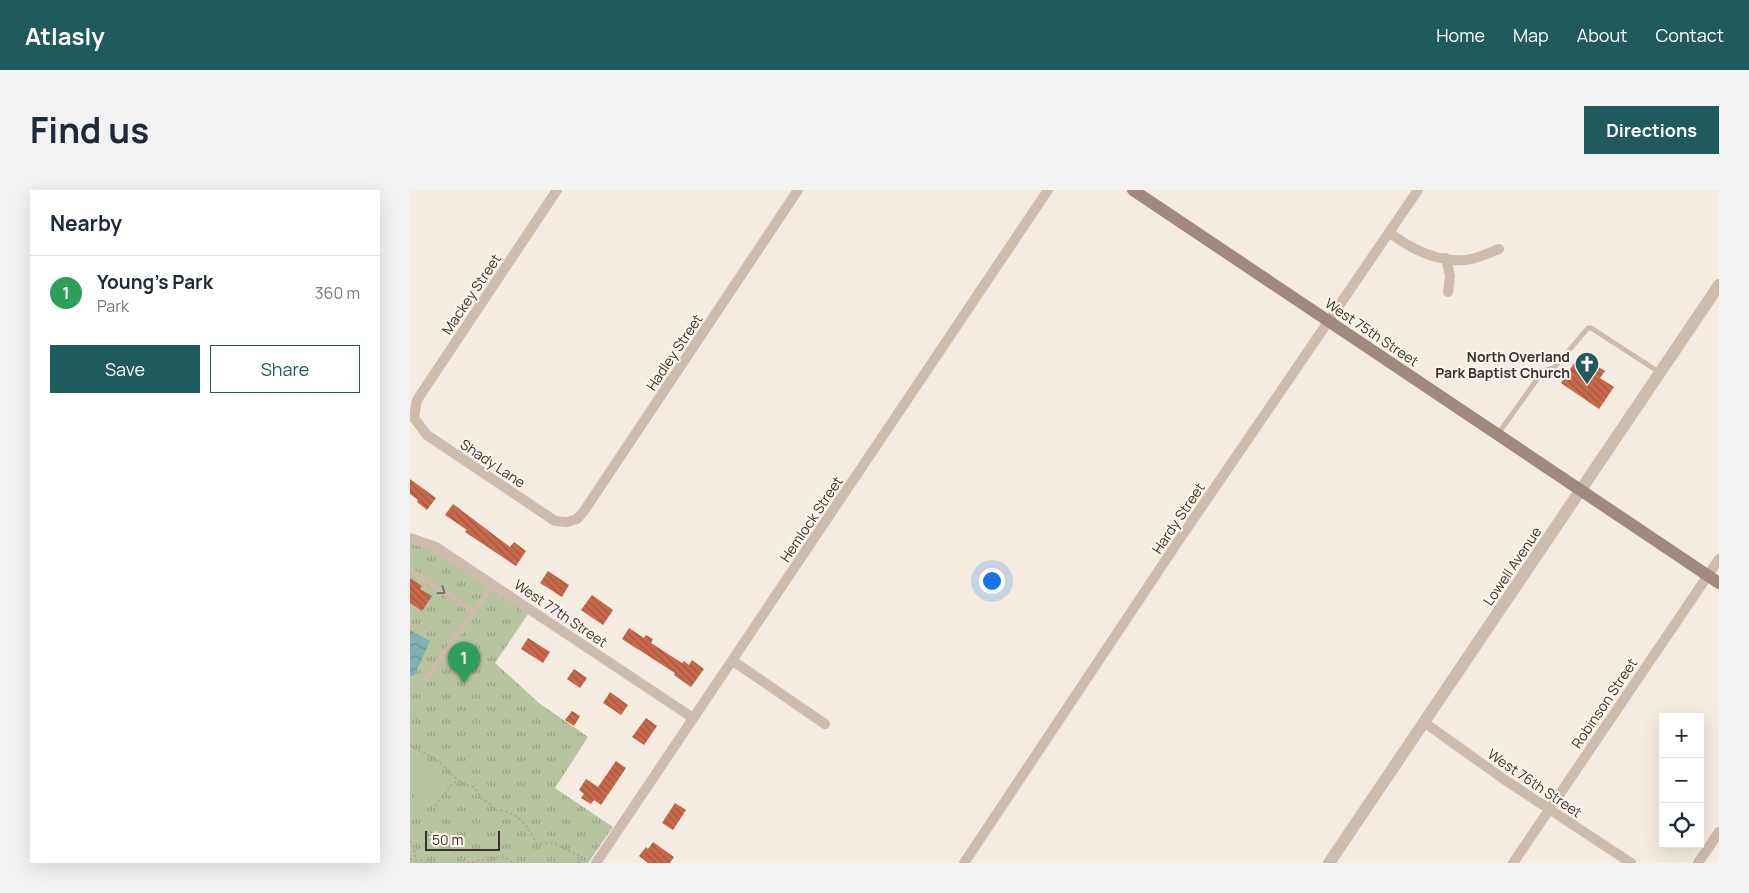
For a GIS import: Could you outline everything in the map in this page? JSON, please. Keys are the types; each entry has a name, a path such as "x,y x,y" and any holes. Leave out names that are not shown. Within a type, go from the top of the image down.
{"main road":[{"name":"West 75th Street","path":"1133,190 1719,582"}],"street":[{"name":"Mackey Street","path":"414,415 417,400 557,190"},
{"name":"Hadley Street","path":"567,522 577,518 584,512 798,190"},
{"name":"Hemlock Street","path":"596,863 1048,190"},
{"name":"Hardy Street","path":"964,863 1174,546 1418,190"},
{"path":"1390,233 1416,250 1446,258 1464,260 1479,257 1499,249"},
{"path":"1446,258 1450,276 1448,292"},
{"name":"Lowell Avenue","path":"1329,863 1719,285"},
{"name":"Shady Lane","path":"414,415 414,418 427,435 555,521 567,522"},
{"name":"West 77th Street","path":"410,538 436,547 693,718"},
{"name":"Robinson Street","path":"1513,863 1719,558"},
{"path":"733,661 825,724"},
{"name":"West 76th Street","path":"1424,723 1505,780 1631,863"},
{"path":"1698,863 1719,832"}],"lane":[{"path":"1498,434 1543,371 1554,368 1588,328 1591,328 1660,373"},
{"path":"410,570 474,612"},
{"path":"425,681 493,585"}],"path":[{"path":"410,745 436,759 457,781 474,787 480,797 491,805 494,810 508,811 519,818 527,825 537,844 553,843 572,851 582,857 578,863"},
{"path":"435,806 450,786 457,781"},
{"path":"410,841 413,845 416,860"},
{"path":"468,863 502,856 514,863"},
{"path":"410,859 434,863"}],"green space":[{"path":"410,543 433,550 528,614 495,663 539,703 588,737 555,788 613,827 588,863 410,863"},
{"path":"411,763 425,773 410,794 410,765"},
{"path":"429,776 443,785 422,815 410,806 410,802"}],"water":[{"path":"410,630 430,641 414,676 410,675"}],"building":[{"name":"North Overland Park Baptist Church","path":"1575,362 1590,372 1595,365 1605,371 1600,378 1614,387 1599,409 1561,383"},
{"path":"410,479 436,498 427,510 410,494"},
{"path":"453,504 510,547 514,542 526,551 516,566 465,532 467,530 445,515"},
{"path":"548,571 569,585 562,597 540,583"},
{"path":"410,578 422,586 420,589 432,596 422,611 410,603"},
{"path":"592,595 613,610 603,625 581,610"},
{"path":"629,628 644,638 646,635 653,639 651,643 682,663 684,661 689,665 692,660 704,669 691,687 674,675 675,673 622,639"},
{"path":"528,638 550,652 543,663 521,649"},
{"path":"574,669 587,678 580,688 567,679"},
{"path":"610,692 628,705 621,715 603,703"},
{"path":"572,711 580,716 574,726 565,720"},
{"path":"646,718 657,726 644,745 632,737"},
{"path":"616,761 626,768 601,805 594,800 591,804 581,798 584,794 579,790 586,779 598,787"},
{"path":"675,803 686,810 673,830 662,823"},
{"path":"653,842 674,857 670,863 648,863 639,856"}],"place":[{"name":"North Overland Park Baptist Church","path":"1587,385"},
{"name":"Young's Park","path":"464,683"}]}
